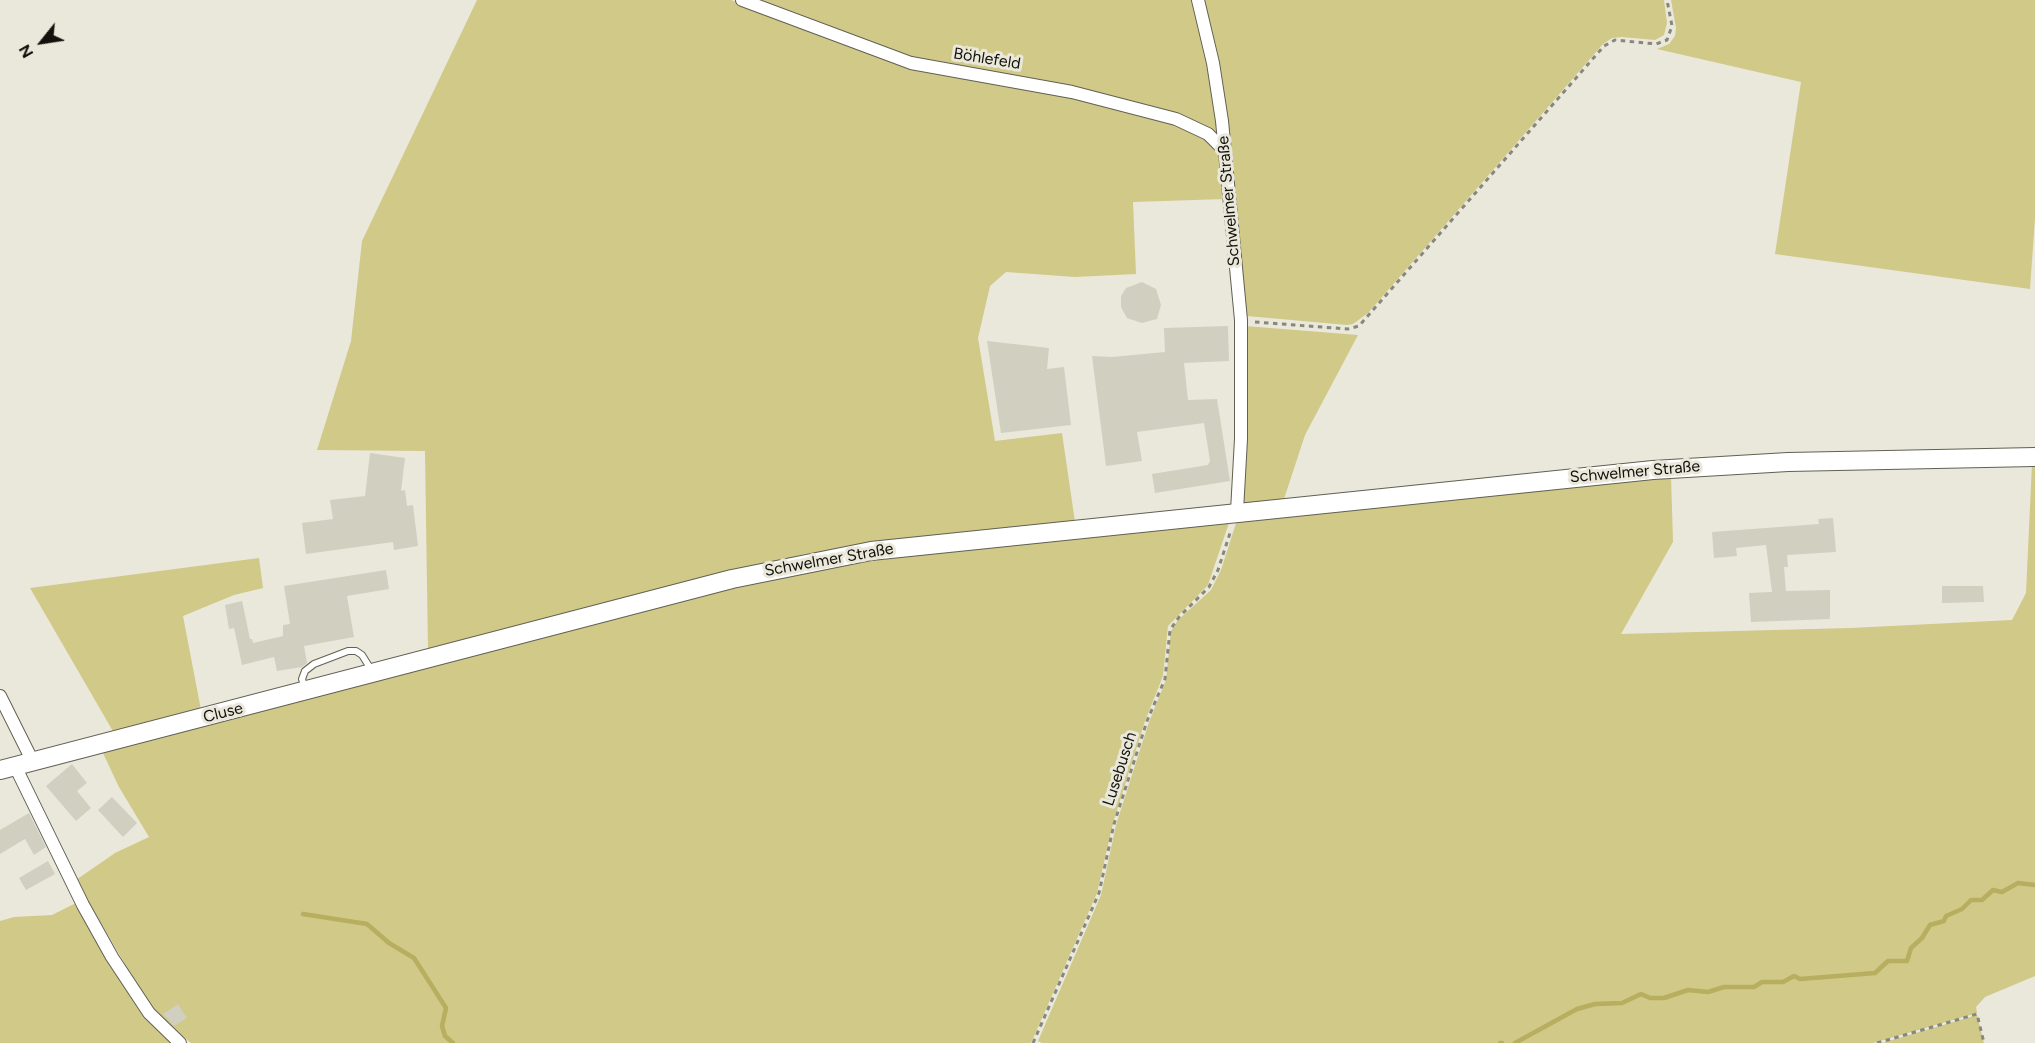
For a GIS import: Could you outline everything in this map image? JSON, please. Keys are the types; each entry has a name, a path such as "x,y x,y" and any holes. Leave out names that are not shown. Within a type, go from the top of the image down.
{"main road":[{"name":"Schwelmer Straße","path":"431,659 806,562 871,550 1653,470 1788,462 2035,457"},
{"name":"Cluse","path":"7,768 431,659"}],"street":[{"name":"Böhlefeld","path":"742,0 911,63 1072,92 1176,119 1208,134 1224,150"},
{"name":"Schwelmer Straße","path":"1198,0 1213,63 1241,320 1241,439 1237,511"},
{"path":"0,696 33,762"},
{"name":"Cluse","path":"7,768 112,957 149,1013 180,1043"}],"lane":[{"path":"305,691 302,679 305,671 323,658 348,651 356,651 362,655 373,674"}],"path":[{"path":"1241,320 1348,329 1359,326 1604,46 1615,40 1656,44 1667,40 1672,26 1667,0"},
{"name":"Lusebusch","path":"1033,1043 1099,893 1114,824 1147,721 1165,678 1170,630 1179,617 1209,587 1218,570 1237,511"},
{"path":"1877,1043 1977,1014 1984,1043"}],"shaded area":[{"path":"477,0 731,0 841,42 1028,85 1191,128 1218,148 1225,199 1133,202 1136,274 1075,277 1006,272 990,286 978,338 995,441 1062,433 1075,522 805,554 428,650 425,451 317,450 351,341 362,241"},
{"path":"743,0 1193,0 1211,80 1218,140 1201,127 935,67"},
{"path":"1202,0 1664,0 1667,23 1664,35 1655,40 1622,37 1612,38 1603,44 1368,313 1353,324 1347,325 1247,316 1242,311"},
{"path":"1671,0 2035,0 2035,218 2030,289 1775,254 1801,82 1657,49 1669,44 1675,36 1676,28"},
{"path":"1245,326 1358,335 1305,435 1284,499 1241,507"},
{"path":"2032,464 2035,464 2035,976 1985,997 1976,1007 1977,1013 1873,1043 1042,1043 1038,1041 1101,895 1116,825 1149,722 1166,680 1171,631 1178,620 1211,590 1221,570 1237,520 1671,476 1673,542 1621,634 1851,628 2012,620 2026,593"},
{"path":"1230,520 1208,585 1168,626 1163,676 1145,721 1113,823 1097,893 1031,1043 191,1043 153,1012 76,880 115,853 149,837 119,787 102,751 731,585 868,556"},
{"path":"259,558 263,588 234,595 183,616 201,710 114,733 30,588"},
{"path":"76,903 107,961 129,993 177,1043 0,1043 0,921 14,917 52,915"},
{"path":"1977,1015 1984,1043 1882,1043"}],"building":[{"path":"1142,282 1156,289 1161,305 1157,319 1142,323 1127,318 1121,307 1121,296 1126,288"},
{"path":"1228,326 1229,361 1184,363 1188,400 1217,399 1230,481 1155,493 1152,474 1208,465 1210,461 1204,423 1137,432 1142,461 1106,466 1092,356 1112,357 1165,352 1164,328"},
{"path":"987,341 1049,348 1047,369 1064,367 1071,425 1001,433"},
{"path":"370,453 405,458 401,491 405,490 407,506 413,505 418,546 394,550 393,542 306,554 302,523 333,519 330,500 365,496"},
{"path":"1833,518 1836,552 1787,555 1788,567 1784,567 1786,591 1830,590 1830,619 1751,622 1749,593 1772,592 1766,545 1736,548 1737,556 1714,558 1712,532 1819,524 1818,519"},
{"path":"386,570 389,589 347,596 354,637 304,646 307,663 302,667 277,671 274,657 242,665 234,628 229,629 225,605 242,601 250,639 253,643 283,636 283,625 290,624 284,586"},
{"path":"1942,586 1983,586 1984,602 1942,603"},
{"path":"72,764 87,783 77,791 91,808 76,821 46,786"},
{"path":"112,797 137,823 123,837 98,810"},
{"path":"29,813 46,847 34,855 25,839 0,854 0,830"},
{"path":"48,861 55,874 26,890 19,878"},
{"path":"178,1004 187,1018 174,1026 163,1014"}],"waterway":[{"path":"1515,1043 1577,1009 1595,1004 1622,1003 1641,994 1650,998 1664,998 1688,990 1708,992 1724,987 1754,987 1762,982 1783,982 1794,976 1800,979 1875,973 1888,961 1907,961 1911,948 1922,938 1930,925 1944,921 1946,916 1962,909 1971,900 1982,900 1993,890 2002,892 2018,883 2035,885"},
{"path":"303,914 367,924 389,943 414,958 446,1008 442,1026 445,1036 453,1043"}]}
